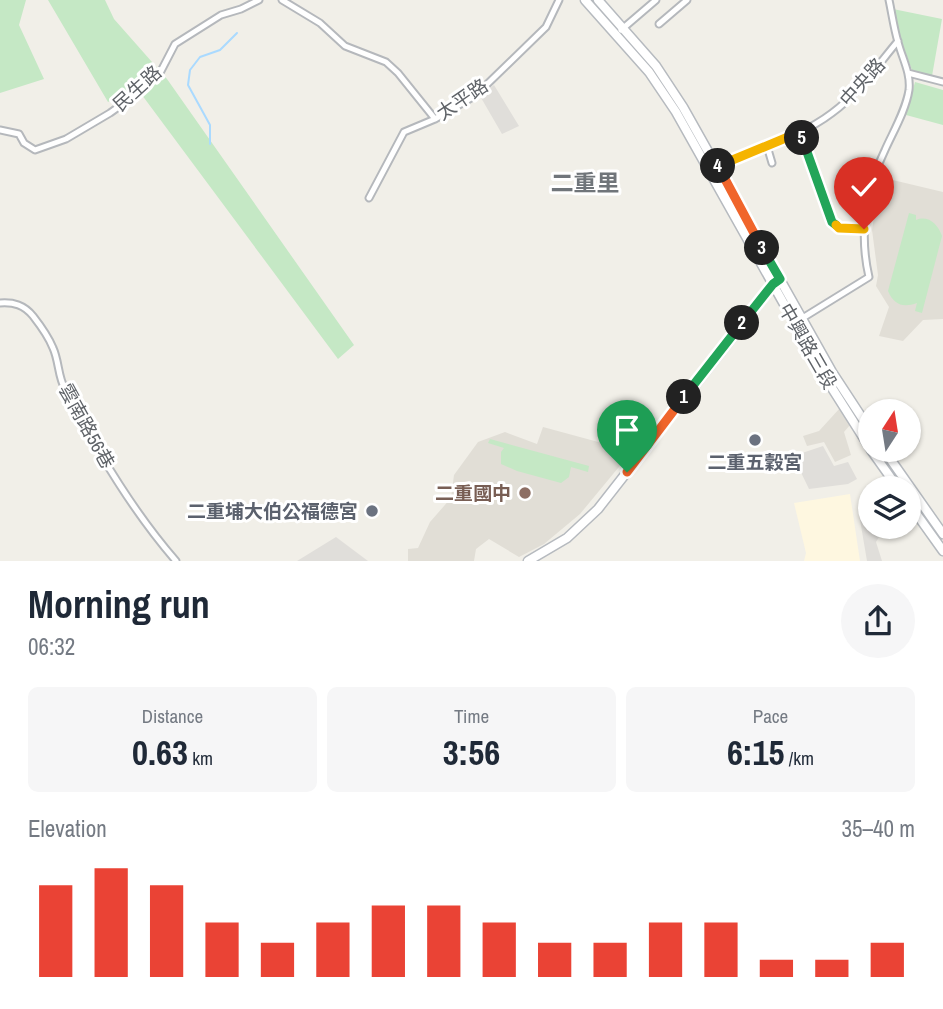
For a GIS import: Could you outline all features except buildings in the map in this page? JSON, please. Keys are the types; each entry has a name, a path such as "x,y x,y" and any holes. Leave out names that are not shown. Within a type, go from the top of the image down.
{"main road":[{"path":"585,0 656,66 677,96 776,282 802,318 858,412"},
{"path":"598,0 620,31"},
{"path":"528,561 567,538 598,509 776,282"},
{"name":"中興路三段","path":"776,282 794,322 858,431"},
{"path":"893,462 940,524 943,534"},
{"path":"921,520 943,551"}],"street":[{"name":"民生路","path":"0,130 19,134 29,147 35,150 65,139 131,98 161,71 175,44 221,15 259,0"},
{"path":"282,0 320,23 345,46 386,62 435,119"},
{"name":"太平路","path":"369,198 404,132 435,119 476,95 546,27 559,0"},
{"path":"620,31 656,0"},
{"path":"659,24 687,0"},
{"path":"794,322 869,277 864,256 864,229 871,185 909,89 908,73 889,0"},
{"name":"中央路","path":"713,168 800,132 830,115 847,101 898,41"},
{"path":"908,73 943,82"},
{"path":"800,132 832,222 839,228 864,229"},
{"path":"767,146 772,163"},
{"name":"雲南路56巷","path":"0,303 11,302 24,307 34,318 53,348 63,386 135,511 176,561"},
{"path":"929,531 940,524"}],"shaded area":[{"path":"494,85 519,126 502,134 480,96"},
{"path":"880,177 943,192 943,319 923,320 903,341 879,336 889,307 876,286 878,275 872,230"},
{"path":"840,408 850,425 844,432 851,455 835,462 824,442 807,446 803,436 819,431"},
{"name":"二重國中","path":"543,427 613,446 610,456 623,462 580,514 544,544 519,557 489,539 476,549 474,561 408,561 408,549 418,548 430,522 451,498 454,475 478,442 505,432 537,444"},
{"path":"823,446 834,466 848,462 857,479 848,484 809,489 793,456"},
{"path":"850,494 860,561 804,561 806,553 794,503"},
{"path":"336,537 368,561 297,561"},
{"path":"863,539 878,539 876,542 882,561 867,561"}],"green space":[{"path":"0,0 26,0 19,25 44,79 0,93"},
{"path":"48,0 105,0 114,19 167,79 354,345 338,359 136,87 108,102"},
{"path":"893,9 942,19 932,76 912,70"},
{"path":"915,82 943,90 943,125 906,115"},
{"path":"909,213 916,215 916,220 925,219 932,222 942,236 922,313 915,311 917,303 900,304 888,291"},
{"path":"490,439 589,466 588,472 571,467 569,477 561,483 517,471 501,464 501,452 504,448 488,443"}],"waterway":[{"path":"210,144 210,125 188,85 190,70 200,57 220,50 237,33"}],"place":[{"name":"二重五穀宮","path":"755,440"},
{"name":"二重國中","path":"525,493"},
{"name":"二重埔大伯公福德宮","path":"372,511"}],"district":[{"name":"二重里","path":"585,182"}],"route":[{"path":"627,472 716,355 773,284 780,279 717,166 800,132 832,222 839,228 864,229"}]}
